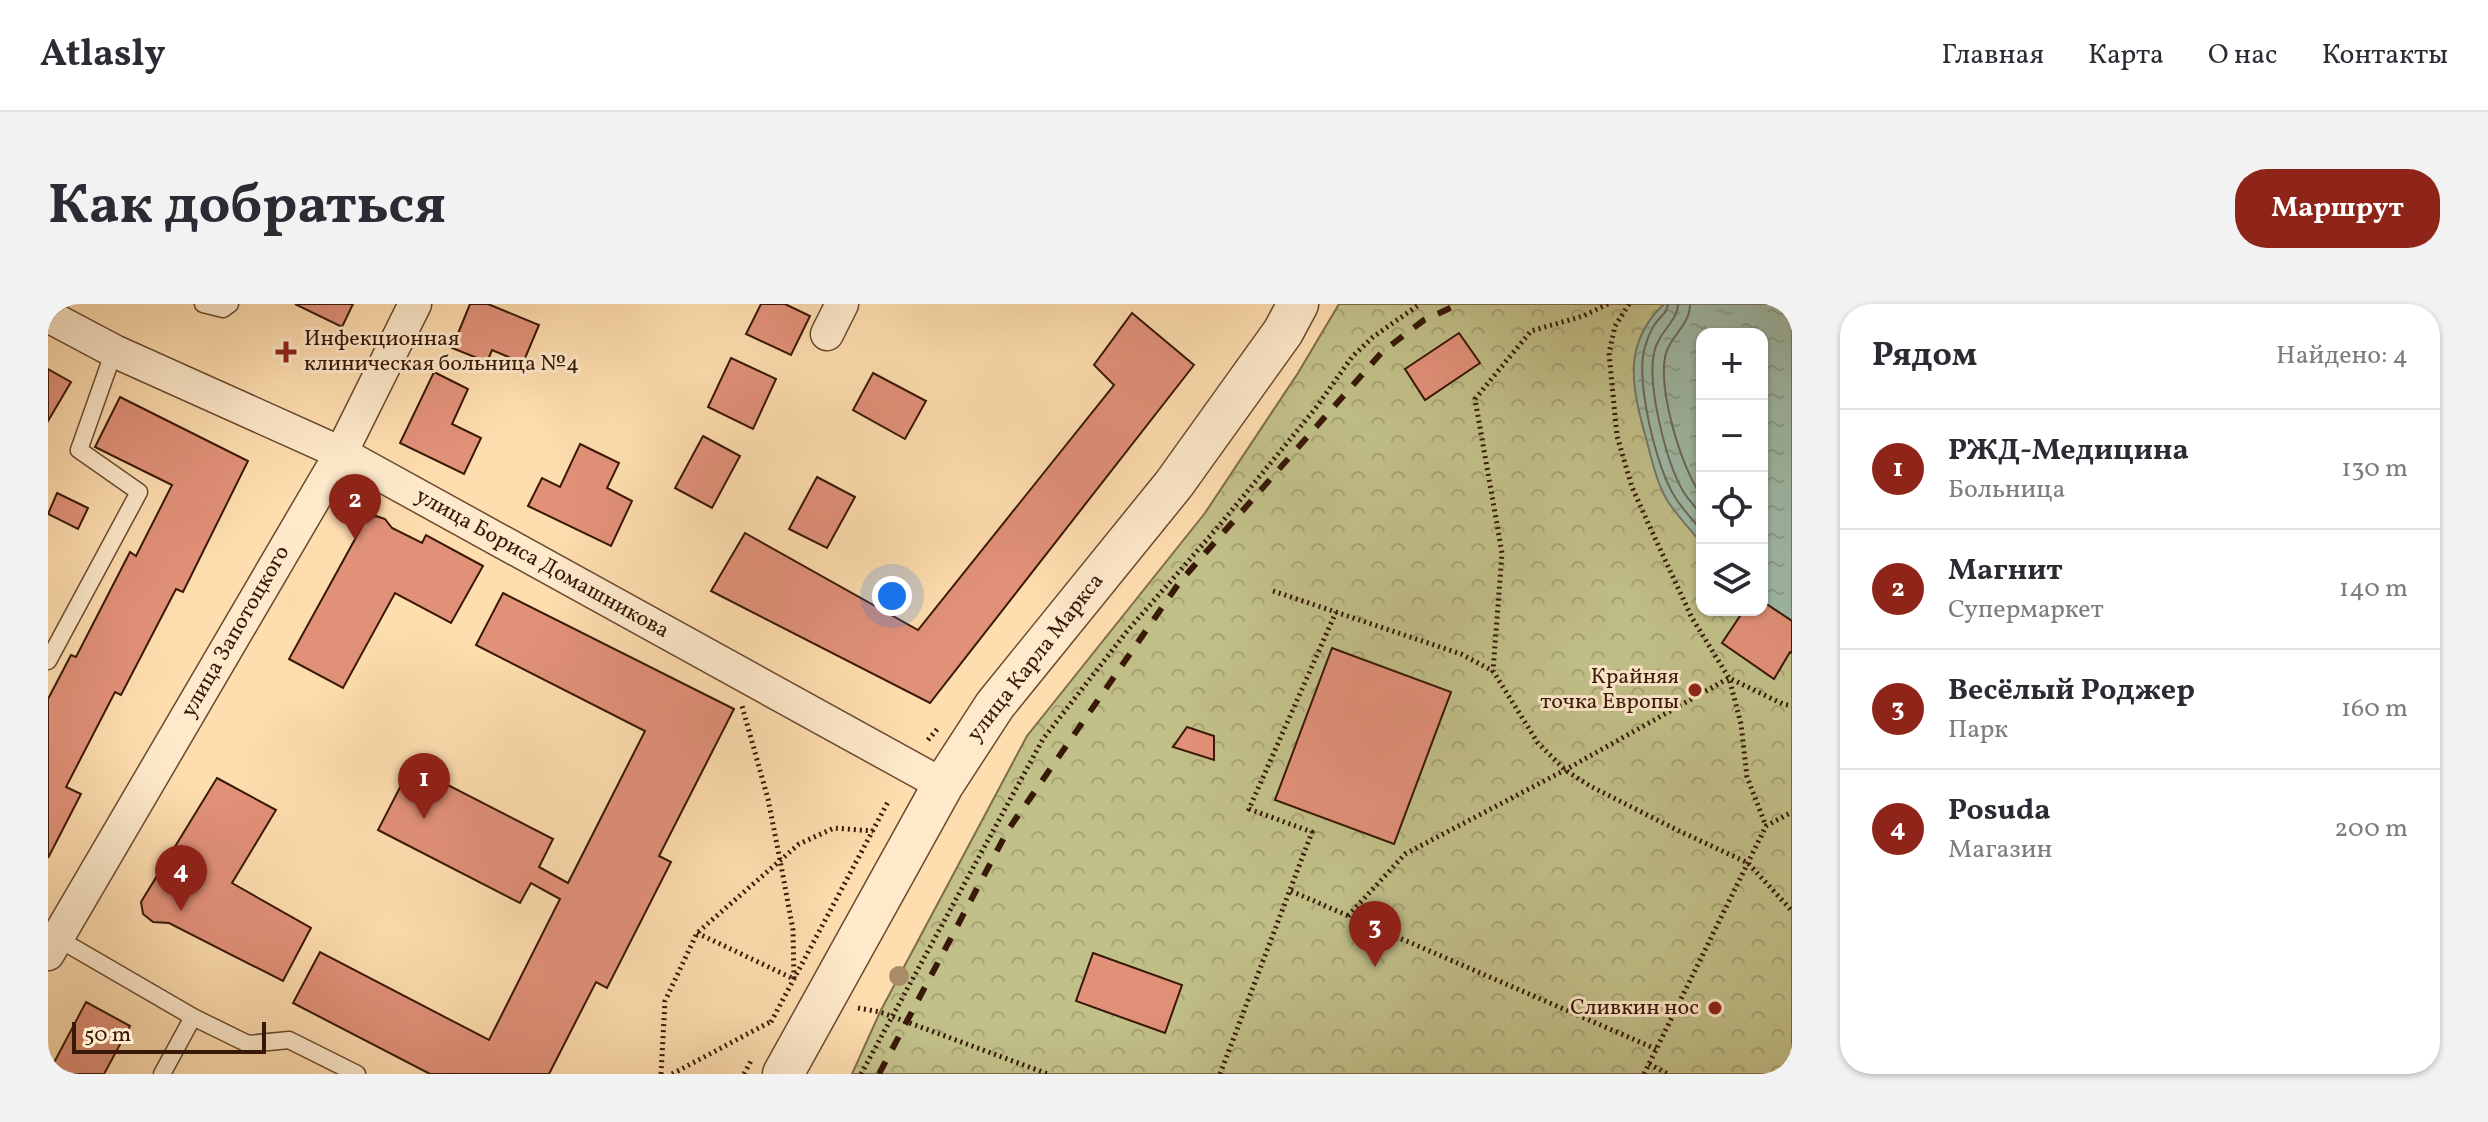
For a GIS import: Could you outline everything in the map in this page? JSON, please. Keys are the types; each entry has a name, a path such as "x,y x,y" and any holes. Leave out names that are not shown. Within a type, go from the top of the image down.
{"street":[{"name":"улица Запотоцкого","path":"53,946 341,453 415,304"},
{"path":"827,334 842,304"},
{"name":"улица Карла Маркса","path":"770,1061 995,705 1174,484 1283,332 1298,304"},
{"name":"улица Бориса Домашникова","path":"48,316 114,351 341,453 943,785"}],"lane":[{"path":"203,304 223,309 230,304"},
{"path":"48,661 139,492 79,450 114,351"},
{"path":"53,946 248,1044 289,1040 357,1074"},
{"path":"162,1074 193,1017"}],"path":[{"path":"861,1074 1043,739 1128,630 1315,409 1352,357 1373,337 1420,304"},
{"path":"1493,671 1502,553 1475,399 1531,331 1583,316 1608,304"},
{"path":"1629,304 1615,326 1609,353 1617,436 1632,487 1648,523 1692,618 1729,678 1741,724 1747,777 1766,826"},
{"path":"1273,591 1461,654 1493,671 1538,743 1565,770 1632,808 1748,863 1792,911"},
{"path":"1220,1074 1312,832 1249,809 1336,612"},
{"path":"1729,678 1792,706"},
{"path":"1348,916 1405,854 1565,770 1729,678"},
{"path":"740,702 768,799 780,860 793,930 794,979"},
{"path":"765,1034 889,800"},
{"path":"1644,1074 1766,826 1792,812"},
{"path":"661,1074 665,1001 697,933 799,844 834,828 873,831"},
{"path":"1291,891 1656,1049"},
{"path":"697,933 794,979"},
{"path":"858,1008 892,1016 1048,1074"},
{"path":"672,1074 772,1021"},
{"path":"744,1074 770,1061"},
{"path":"1649,1064 1668,1074"}],"green space":[{"path":"1339,304 1792,304 1792,1074 852,1074 880,1012 1027,736 1205,513 1298,373"}],"water":[{"path":"1664,304 1792,304 1792,621 1768,605 1768,328 1696,328 1696,537 1671,506 1660,486 1638,405 1634,369 1636,352 1650,320"}],"building":[{"path":"295,304 353,304 342,327"},
{"path":"470,304 488,304 539,325 523,363 492,350 487,362 452,348"},
{"path":"761,304 785,304 810,316 791,355 746,334"},
{"path":"1132,313 1194,365 930,703 711,591 745,533 918,630 1114,385 1094,365"},
{"path":"1459,333 1480,363 1425,400 1405,369"},
{"path":"731,358 776,379 753,429 708,407"},
{"path":"48,369 71,382 48,421"},
{"path":"434,372 468,389 452,424 481,438 464,474 400,443"},
{"path":"873,373 926,401 905,439 853,410"},
{"path":"120,397 248,461 183,592 176,589 121,695 115,692 66,787 81,794 48,858 48,699 71,655 76,657 130,552 136,556 172,485 95,447"},
{"path":"703,436 740,456 712,508 675,488"},
{"path":"580,444 619,463 607,488 632,501 611,546 528,506 542,478 560,487"},
{"path":"817,477 855,497 827,548 789,529"},
{"path":"57,493 88,508 78,529 48,514"},
{"path":"376,516 422,543 426,535 483,566 451,623 395,593 343,688 289,659 365,521"},
{"path":"503,593 734,709 659,856 671,862 607,988 596,982 549,1074 430,1074 293,1003 320,952 489,1040 560,899 531,883 520,903 378,830 411,766 553,839 539,867 568,883 645,731 476,645"},
{"path":"1768,605 1792,621 1792,653 1774,679 1722,643 1740,616 1768,616"},
{"path":"1332,648 1451,692 1394,844 1275,800"},
{"path":"1187,727 1214,736 1214,760 1173,747"},
{"path":"217,778 276,810 232,883 311,928 283,981 169,923 153,922 143,914 141,902"},
{"path":"1093,953 1182,985 1165,1033 1076,1001"},
{"path":"86,1002 130,1026 104,1074 48,1074"}],"railway":[{"path":"879,1074 1008,830 1179,583 1382,352 1424,320 1459,304"}],"place":[{"name":"Инфекционная клиническая больница №4","path":"286,352"},
{"name":"Магнит","path":"355,540"},
{"name":"Крайняя точка Европы","path":"1695,690"},
{"name":"РЖД-Медицина","path":"424,819"},
{"name":"Posuda","path":"181,911"},
{"name":"Весёлый Роджер","path":"1375,967"},
{"name":"Сливкин нос","path":"1715,1008"}]}
